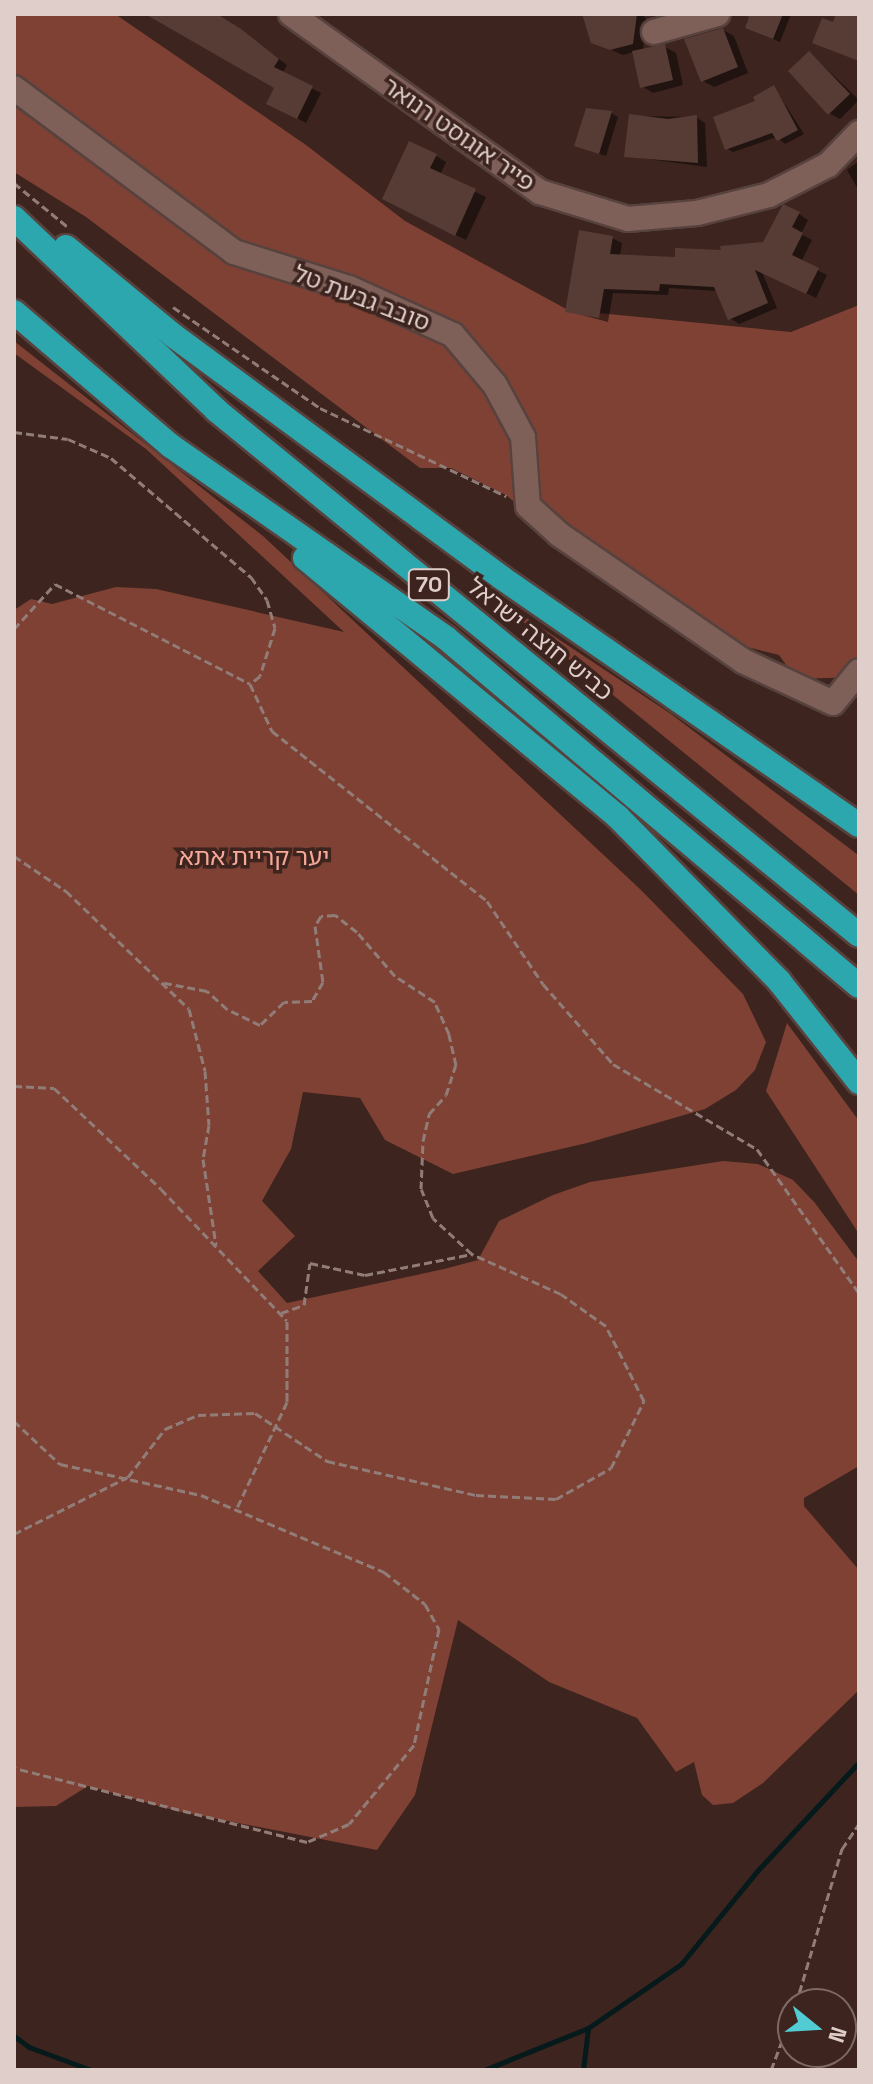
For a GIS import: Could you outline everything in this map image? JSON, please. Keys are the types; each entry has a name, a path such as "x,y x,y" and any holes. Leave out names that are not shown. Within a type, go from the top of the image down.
{"highway":[{"path":"14,205 263,402 859,831"},
{"name":"כביש חוצה ישראל","path":"14,218 216,410 859,935"},
{"name":"70","path":"14,312 171,446 446,638 859,986"},
{"path":"171,446 618,817 779,981 859,1082"},
{"path":"779,772 859,825"}],"street":[{"name":"פייר אוגוסט רנואר","path":"291,14 540,192 628,219 697,213 769,195 828,165 859,133"},
{"path":"654,32 717,14"},
{"name":"סובב גבעת טל","path":"14,88 234,252 349,288 453,335 495,385 523,437 528,506"},
{"path":"528,506 560,535 743,661 833,703 859,671"}],"path":[{"path":"14,183 80,237"},
{"path":"161,298 320,408 528,506"},
{"path":"14,432 68,439 111,458 251,577 267,600 275,628 260,676 250,684"},
{"path":"14,629 55,584 250,684 272,731 487,901 543,984 613,1064 757,1149 859,1293"},
{"path":"14,856 66,891 189,1009 205,1071 209,1125 203,1159 217,1249"},
{"path":"14,1534 128,1477 165,1429 198,1415 255,1413 327,1461 476,1495 556,1499 611,1468 644,1401 606,1326 561,1294 472,1254 433,1218 421,1189 429,1114 446,1095 456,1065 449,1034 435,1002 395,976 357,932 335,915 321,916 315,926 323,982 312,1001 284,1002 260,1025 227,1009 207,991 160,982"},
{"path":"14,1086 54,1088 287,1321 287,1402 237,1509"},
{"path":"279,1313 304,1305 310,1263 365,1275 472,1254"},
{"path":"14,1421 60,1464 89,1474 128,1477 237,1509 384,1572 425,1604 439,1629 414,1745 349,1824 307,1842 14,1768"},
{"path":"801,1988 842,1849 859,1824"}],"green space":[{"path":"14,14 115,14 306,145 405,221 568,310 791,332 859,305 859,677 796,679 779,655 708,637 581,557 506,495 451,468 420,468 86,217 14,172"},
{"name":"יער קריית אתא","path":"14,341 263,536 641,890 743,994 766,1042 755,1070 736,1090 705,1109 587,1143 453,1174 385,1140 360,1098 303,1092 291,1149 262,1201 295,1236 258,1271 287,1303 444,1269 478,1260 499,1221 553,1195 590,1182 723,1161 758,1164 793,1180 815,1203 859,1262 859,1466 804,1498 804,1506 859,1570 859,1690 763,1783 733,1803 713,1805 702,1795 694,1762 676,1772 637,1718 549,1682 458,1620 415,1795 377,1850 177,1811 88,1786 56,1806 14,1807 14,610 31,599 52,604 116,587 156,589 344,632 146,449 14,353"},
{"path":"480,587 671,714 853,851 859,856 859,895"},
{"path":"787,1023 859,1121 859,1234 766,1091"}],"building":[{"path":"145,14 217,14 241,29 279,59 274,67 313,86 297,119 266,104 274,88"},
{"path":"582,14 637,14 633,44 610,50 591,43"},
{"path":"742,14 783,14 773,39 745,28 749,17"},
{"path":"836,14 859,14 859,61 812,43 822,18 833,22"},
{"path":"723,28 738,67 701,82 684,39"},
{"path":"665,44 673,80 640,88 632,51"},
{"path":"809,51 850,94 828,115 788,71"},
{"path":"774,85 798,130 777,141 772,133 725,150 713,117 755,101 753,97"},
{"path":"586,108 612,111 599,154 574,146"},
{"path":"629,114 668,119 697,115 698,163 624,157"},
{"path":"409,141 437,154 430,168 476,189 455,236 382,199"},
{"path":"783,204 800,212 792,227 803,233 792,255 819,268 806,294 755,270 768,303 728,320 714,287 660,284 659,291 604,289 599,318 565,312 579,230 613,236 610,254 675,257 675,248 721,250 720,246 763,242"}],"waterway":[{"path":"484,2070 588,2028 681,1964 758,1870 859,1762"},
{"path":"583,2070 588,2028"},
{"path":"14,2036 29,2047 91,2070"}]}
